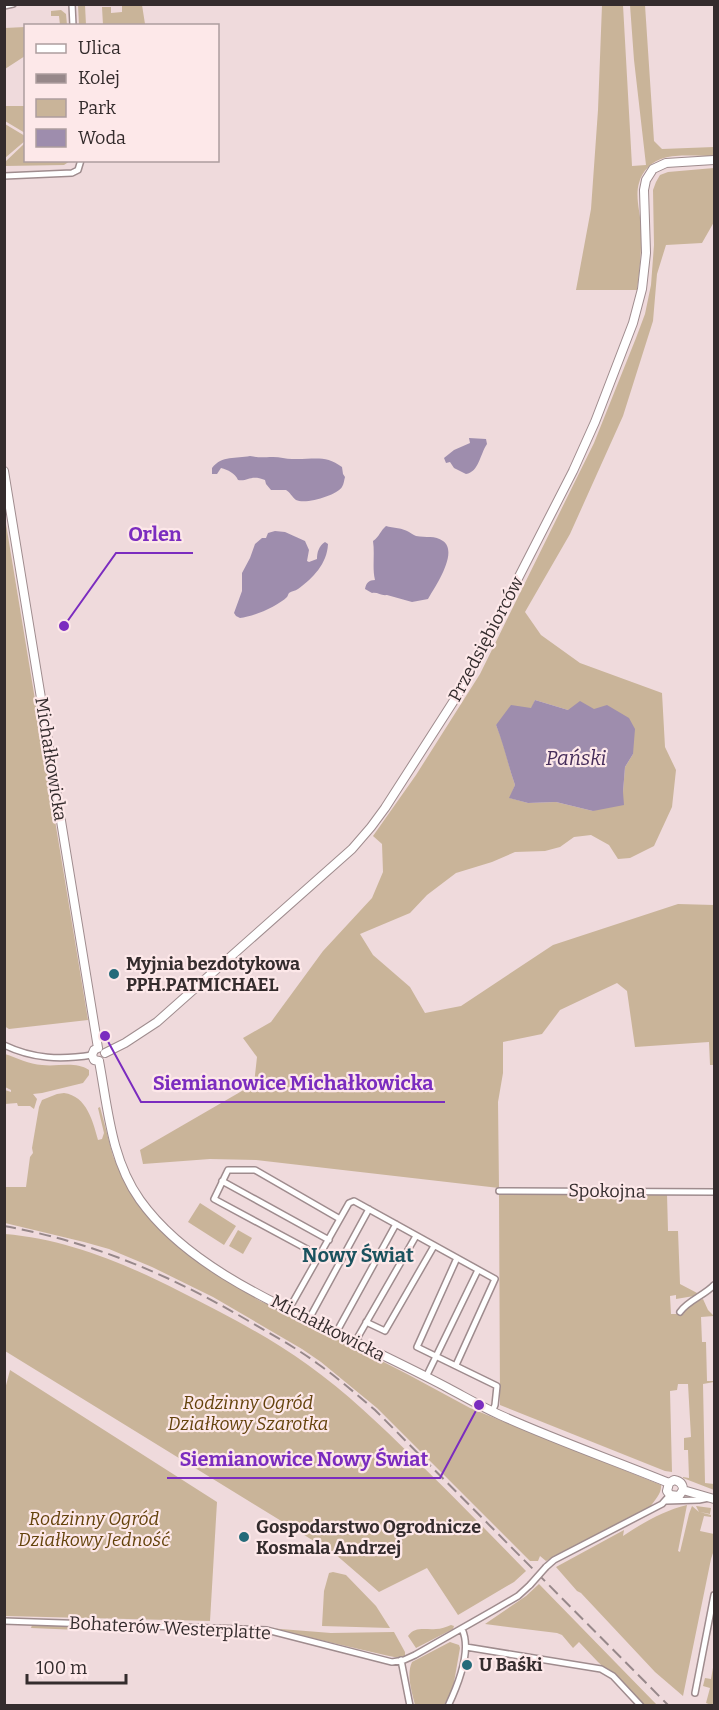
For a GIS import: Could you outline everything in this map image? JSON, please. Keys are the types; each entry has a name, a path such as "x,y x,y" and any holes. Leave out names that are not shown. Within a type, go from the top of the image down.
{"street":[{"path":"4,6 13,4"},
{"path":"72,4 73,24"},
{"name":"Przedsiębiorców","path":"105,1053 147,1030 174,1007 339,861 360,841 378,817 462,688 573,471 595,422 633,323 642,288 646,253 644,190 646,180 654,169 666,163 714,160"},
{"path":"4,176 72,173 78,170 80,162"},
{"name":"Michałkowicka","path":"4,471 98,1048"},
{"path":"4,1045 41,1057 72,1058 92,1055"},
{"path":"98,1048 105,1053 104,1059 99,1061 92,1055 98,1048"},
{"name":"Michałkowicka","path":"99,1061 118,1157 126,1178 140,1200 161,1224 195,1255 227,1276 289,1309 492,1412 669,1483"},
{"path":"320,1256 214,1199 222,1181 228,1170 255,1170 340,1219"},
{"path":"222,1181 329,1240"},
{"name":"Spokojna","path":"499,1191 714,1192"},
{"path":"289,1309 340,1219 354,1201 495,1279 456,1365"},
{"path":"309,1319 369,1209"},
{"path":"336,1333 396,1224"},
{"path":"355,1342 416,1236"},
{"path":"366,1323 385,1331 434,1246"},
{"path":"457,1258 417,1347 497,1386 492,1412"},
{"path":"426,1377 478,1270"},
{"path":"680,1312 684,1305 714,1285"},
{"path":"410,1706 402,1660 415,1655 518,1596 554,1560 668,1498 679,1496 683,1490 680,1482 674,1480 669,1483 668,1498"},
{"path":"683,1490 713,1498"},
{"path":"668,1498 699,1500 713,1498"},
{"path":"695,1693 714,1595"},
{"name":"Bohaterów Westerplatte","path":"4,1621 267,1630 392,1662 402,1660"},
{"path":"448,1706 457,1688 466,1647 466,1638 462,1629"},
{"path":"466,1647 601,1669 613,1676 641,1706"}],"green space":[{"path":"78,5 85,5 86,24 79,24"},
{"path":"122,5 142,5 145,24 103,24 102,7 111,7 111,13 122,12"},
{"path":"602,5 623,5 632,166 646,165 630,5 645,5 654,141 662,149 714,147 714,156 660,159 642,174 637,193 641,241 637,290 576,290 591,209"},
{"path":"61,10 66,14 67,24 60,24 59,16 51,16 51,11"},
{"path":"24,27 24,57 5,69 5,28"},
{"path":"5,106 24,106 24,132 5,121"},
{"path":"5,124 24,135 24,142 5,158"},
{"path":"24,144 24,162 68,162 64,165 5,166 5,162"},
{"path":"714,168 714,222 702,243 666,245 657,274 653,321 623,416 570,534 525,612 541,635 580,663 662,693 665,747 676,770 672,807 654,846 630,858 618,859 609,845 591,835 574,837 560,847 545,851 515,852 456,873 427,895 410,913 360,934 373,955 410,987 425,1013 461,1006 553,945 678,904 714,905 714,1065 710,1065 709,1042 635,1047 627,991 617,983 560,1010 542,1034 503,1042 503,1073 498,1102 499,1188 256,1160 210,1159 143,1164 140,1150 254,1084 257,1057 243,1038 271,1022 323,951 372,898 383,872 382,844 373,836 416,775 480,674 594,443 645,314 651,285 654,245 653,190 660,175 668,172","holes":["535,700 568,710 594,709 633,754 625,767 623,792 593,811 556,802 528,803 510,798 515,785 496,725 532,708"]},
{"path":"5,518 88,1020 9,1029 4,1026"},
{"path":"5,1054 37,1064 84,1067 89,1070 89,1075 83,1083 33,1094 37,1099 34,1109 30,1106 18,1106 17,1103 5,1104 5,1090 11,1092 11,1090 5,1087"},
{"path":"64,1093 72,1095 84,1104 98,1140 102,1139 104,1133 98,1108 100,1107 113,1156 137,1202 165,1235 213,1272 260,1301 286,1312 470,1408 661,1485 656,1499 650,1507 546,1561 540,1556 538,1561 530,1561 377,1408 302,1349 213,1297 152,1267 109,1249 5,1223 4,1187 26,1187 42,1100"},
{"path":"499,1194 667,1194 668,1231 678,1231 680,1284 699,1294 676,1299 676,1295 670,1296 671,1314 684,1314 688,1305 703,1299 714,1316 701,1317 702,1342 706,1342 707,1381 713,1381 714,1371 714,1382 703,1384 705,1483 714,1484 714,1490 683,1478 689,1478 688,1450 684,1450 684,1438 691,1437 688,1384 678,1384 677,1390 670,1391 672,1472 500,1405"},
{"path":"200,1203 236,1226 224,1245 188,1222"},
{"path":"238,1230 252,1238 243,1254 229,1246"},
{"name":"Rodzinny Ogród Działkowy Szarotka","path":"5,1234 51,1241 118,1263 213,1309 293,1354 336,1386 376,1421 526,1571 514,1582 458,1615 427,1568 379,1592 335,1554 5,1351"},
{"name":"Rodzinny Ogród Działkowy Jedność","path":"10,1370 217,1502 210,1621 5,1616 4,1393"},
{"path":"687,1505 678,1551 680,1552 692,1506 699,1512 696,1506 711,1508 710,1514 700,1512 711,1515 711,1517 704,1516 700,1531 714,1534 714,1550 683,1696 655,1672 556,1567 624,1530 623,1536 670,1510"},
{"path":"329,1573 346,1575 376,1606 390,1628 322,1626 324,1591"},
{"path":"539,1584 657,1705 644,1705 579,1642 573,1648 562,1635 557,1633 485,1624 526,1596"},
{"path":"32,1625 124,1629 127,1632 31,1628"},
{"path":"454,1626 453,1629 416,1648 408,1636 417,1630 440,1629"},
{"path":"268,1628 331,1633 394,1632 405,1656 399,1658 389,1656"},
{"path":"450,1642 459,1645 460,1648 453,1688 444,1705 415,1705 410,1678 412,1662"},
{"path":"714,1662 714,1703 711,1705 706,1703 710,1688 703,1686 705,1678 711,1679"}],"water":[{"path":"469,438 486,439 487,444 477,466 466,474 454,468 450,462 446,463 444,458 454,450 470,443"},
{"path":"250,456 330,460 342,467 344,483 339,490 328,496 301,501 296,500 286,490 271,490 265,480 260,478 238,480 231,472 221,468 217,474 212,474 212,468 220,461"},
{"path":"386,526 404,530 416,536 437,538 447,546 447,561 444,570 428,599 412,602 372,593 365,589 368,582 375,580 373,541"},
{"path":"285,532 305,541 309,550 307,561 309,562 317,559 319,549 325,542 328,544 325,558 309,580 289,593 283,600 258,613 240,618 234,613 242,591 242,573 255,544 262,538 266,538 268,533"},
{"name":"Pański","path":"535,700 568,710 580,701 594,709 607,705 629,718 635,729 633,754 625,767 624,805 593,811 556,802 528,803 509,798 515,785 496,725 511,705 531,708"}],"railway":[{"path":"4,1226 69,1241 160,1275 247,1320 292,1346 325,1369 375,1410 669,1706"}],"place":[{"name":"Orlen","path":"64,626"},
{"name":"Myjnia bezdotykowa PPH.PATMICHAEL","path":"114,974"},
{"name":"Siemianowice Michałkowicka","path":"105,1036"},
{"name":"Siemianowice Nowy Świat","path":"479,1405"},
{"name":"Gospodarstwo Ogrodnicze Kosmala Andrzej","path":"244,1537"},
{"name":"U Baśki","path":"467,1665"}],"district":[{"name":"Nowy Świat","path":"358,1255"}]}
